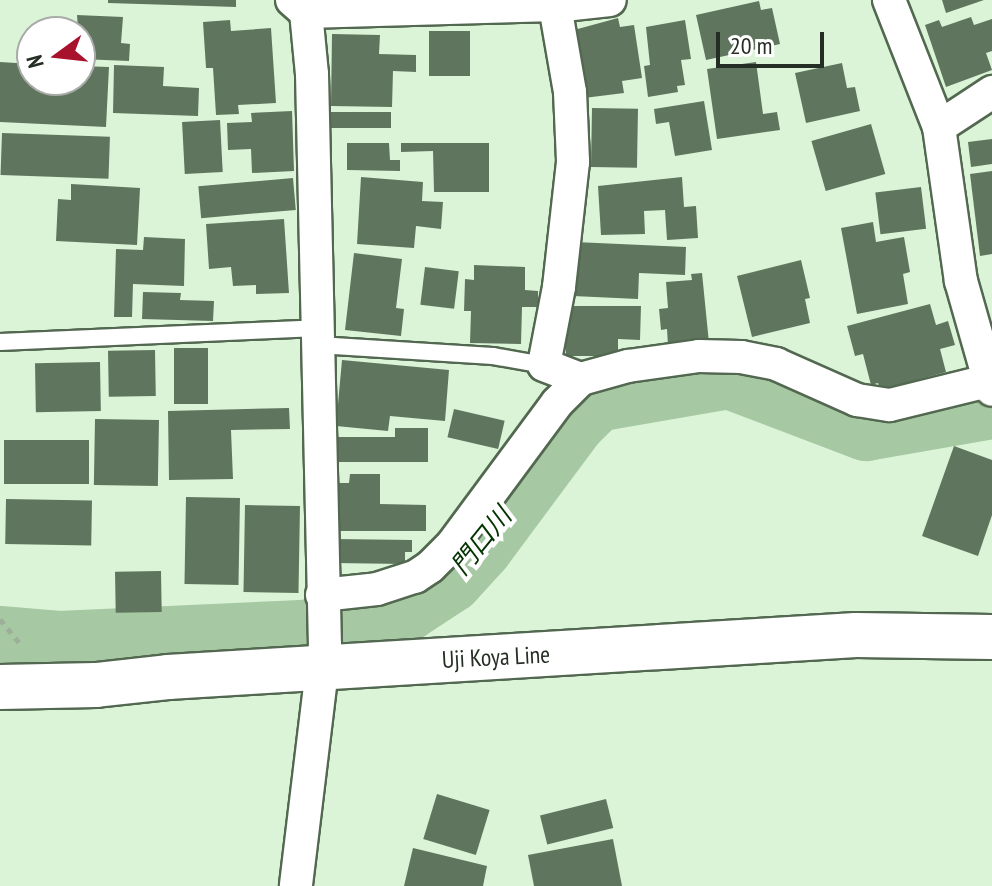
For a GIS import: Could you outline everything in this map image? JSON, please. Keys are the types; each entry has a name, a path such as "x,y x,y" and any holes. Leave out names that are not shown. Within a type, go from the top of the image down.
{"main road":[{"name":"Uji Koya Line","path":"0,687 96,685 323,655 856,635 992,637"}],"street":[{"path":"296,886 323,655 312,74 299,6 561,4 610,0"},
{"path":"322,600 377,589 415,577 430,567 452,545 557,403 581,379 628,366 699,356 741,357 776,364 857,400 890,405 990,386 961,281 939,127 889,0"},
{"path":"561,4 573,162 559,287 544,365 581,379"},
{"path":"939,127 992,92"}],"lane":[{"path":"0,342 318,337 493,356 544,365"}],"path":[{"path":"2,621 27,651"}],"building":[{"path":"108,0 236,0 236,7 108,3"},
{"path":"942,0 984,0 946,13"},
{"path":"759,1 761,10 772,8 780,44 706,60 696,15"},
{"path":"77,15 123,17 121,43 130,44 129,61 96,60 96,16"},
{"path":"971,17 974,25 992,19 992,51 986,53 992,70 946,87 925,25 939,20 942,27"},
{"path":"618,18 620,27 634,25 642,78 622,81 624,93 584,98 574,30"},
{"path":"230,20 231,31 271,28 276,103 238,105 239,114 216,115 213,68 206,68 203,22"},
{"path":"685,20 691,59 681,60 685,85 677,86 678,92 648,97 644,66 650,65 646,27"},
{"path":"429,31 470,31 470,76 429,76"},
{"path":"332,34 380,35 379,54 416,55 416,72 393,71 392,107 331,106"},
{"path":"0,62 16,63 16,96 96,96 96,67 109,67 106,127 0,122"},
{"path":"756,62 763,114 777,112 780,130 717,139 707,69"},
{"path":"842,63 847,88 855,87 860,111 806,123 795,73"},
{"path":"114,65 164,67 163,86 199,88 198,116 113,113"},
{"path":"704,101 712,150 675,156 669,122 656,124 654,109"},
{"path":"592,108 638,109 637,168 591,167"},
{"path":"292,111 294,171 252,173 251,149 228,150 227,123 252,122 251,113"},
{"path":"330,112 391,112 391,128 330,128"},
{"path":"220,120 223,172 185,174 182,122"},
{"path":"871,124 885,174 826,191 811,141"},
{"path":"2,133 110,137 108,179 1,175"},
{"path":"992,139 992,164 971,167 968,142"},
{"path":"347,143 389,143 390,160 400,160 400,171 347,170"},
{"path":"401,143 489,143 489,192 434,192 433,151 401,152"},
{"path":"992,171 992,254 980,256 970,174"},
{"path":"361,177 423,182 422,201 443,202 441,229 416,226 414,248 357,244"},
{"path":"682,177 684,207 696,206 698,238 667,240 665,210 644,211 645,234 601,235 598,186"},
{"path":"293,178 296,210 201,218 198,186"},
{"path":"71,184 140,188 137,245 56,241 58,199 71,200"},
{"path":"921,187 926,229 880,234 875,193"},
{"path":"284,219 289,293 256,294 256,285 233,286 231,267 209,269 206,224"},
{"path":"873,222 876,242 904,237 910,272 903,274 908,304 857,314 841,228"},
{"path":"144,237 185,239 184,286 133,284 132,317 114,317 116,249 143,250"},
{"path":"575,242 686,247 685,275 639,273 638,299 573,296"},
{"path":"354,253 402,259 396,308 404,309 401,336 345,330"},
{"path":"801,260 810,298 805,299 810,323 752,337 737,276"},
{"path":"474,265 525,267 525,290 538,291 538,307 522,307 521,344 470,343 471,311 464,311 465,279 474,280"},
{"path":"425,267 459,271 454,309 420,305"},
{"path":"702,273 709,343 668,346 667,329 661,330 659,309 668,308 666,282 692,280 691,274"},
{"path":"143,292 181,293 180,300 214,301 213,321 142,319"},
{"path":"930,304 936,325 948,321 955,345 940,349 946,372 880,390 878,383 871,385 863,354 855,356 847,326"},
{"path":"565,306 641,306 640,340 618,339 618,356 566,356"},
{"path":"174,348 208,348 208,404 174,404"},
{"path":"155,350 156,396 109,397 108,351"},
{"path":"342,360 449,370 445,421 390,416 388,431 336,426"},
{"path":"100,362 101,411 36,412 35,363"},
{"path":"289,408 290,429 231,430 233,479 169,480 168,411"},
{"path":"454,409 505,421 498,449 447,437"},
{"path":"95,419 159,420 158,486 94,485"},
{"path":"395,428 428,428 428,462 336,462 335,437 395,437"},
{"path":"4,440 89,440 89,484 4,484"},
{"path":"954,446 992,460 992,515 978,556 922,536"},
{"path":"350,474 380,474 380,504 426,505 426,531 338,531 338,483 349,483"},
{"path":"186,497 240,498 238,585 184,584"},
{"path":"6,499 92,501 91,545 5,544"},
{"path":"245,505 300,506 298,593 243,592"},
{"path":"335,539 412,540 412,552 405,552 405,564 334,563"},
{"path":"161,571 162,612 116,613 115,572"},
{"path":"437,794 490,810 476,855 423,839"},
{"path":"606,799 613,828 547,845 540,815"},
{"path":"613,839 622,886 534,886 528,855"},
{"path":"413,848 487,866 483,886 404,886"}],"waterway":[{"name":"門口川","path":"0,639 59,644 302,633 377,621 407,608 450,580 480,547 573,422 596,399 729,376 866,428 992,406"}]}
